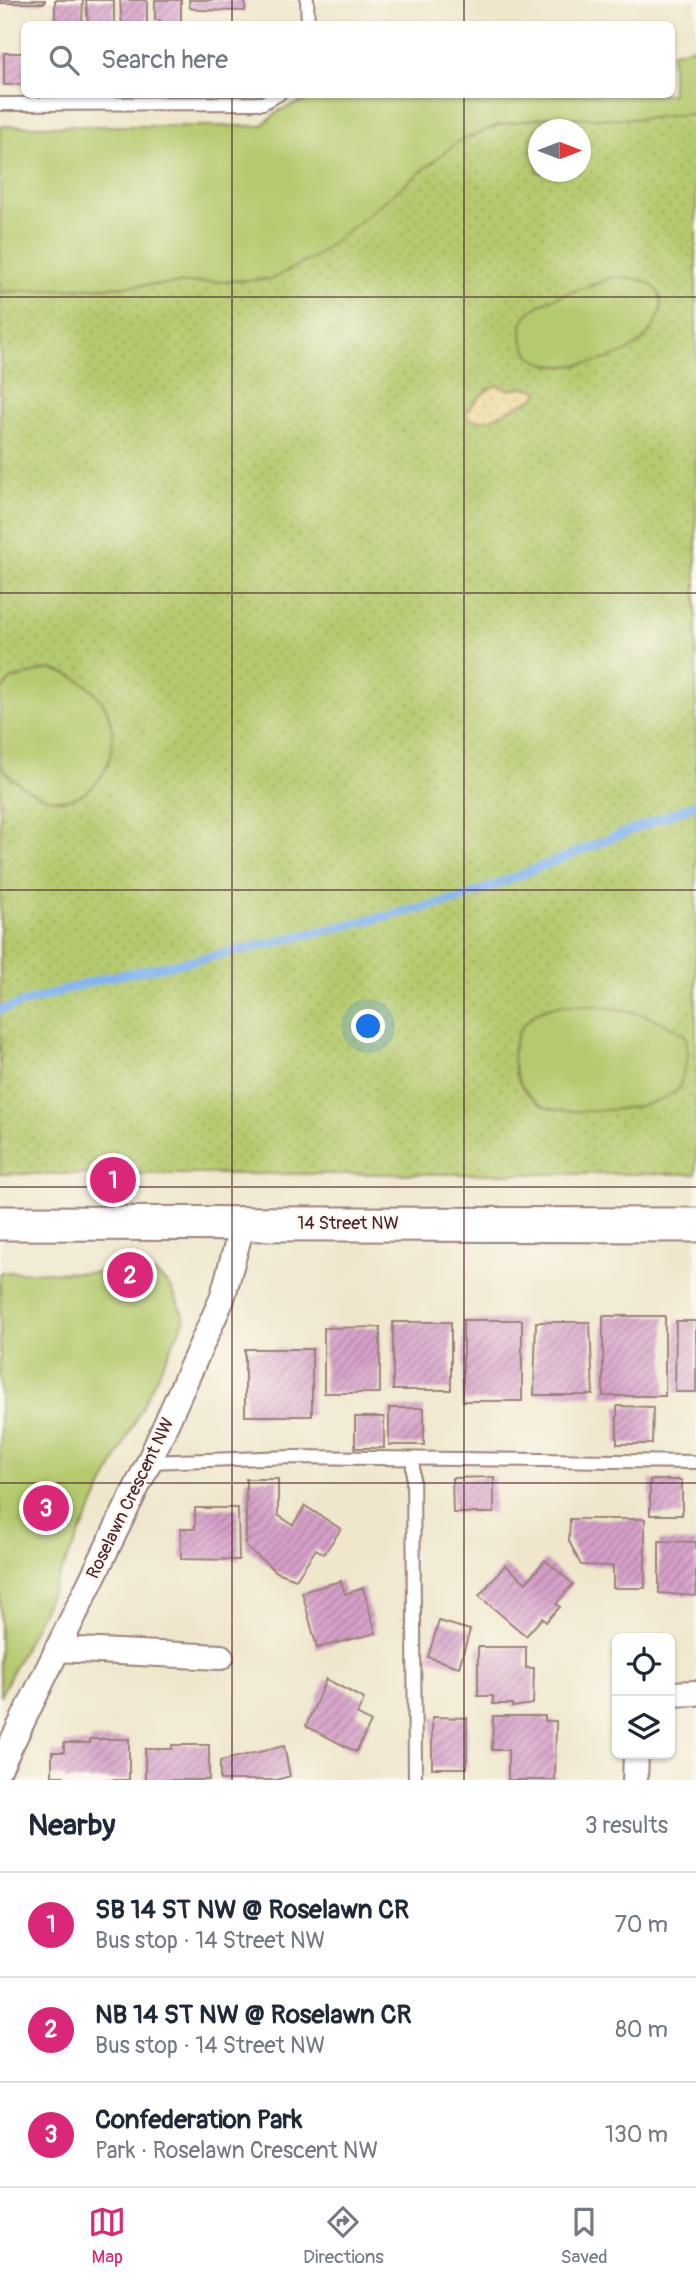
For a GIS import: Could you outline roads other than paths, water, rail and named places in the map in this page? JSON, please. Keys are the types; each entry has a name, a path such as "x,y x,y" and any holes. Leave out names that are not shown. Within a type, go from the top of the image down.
{"main road":[{"name":"14 Street NW","path":"0,1223 696,1225"}],"street":[{"name":"Roselawn Crescent NW","path":"0,1767 149,1462 222,1299 243,1222"},
{"path":"57,1649 221,1657"},
{"path":"675,1694 696,1693"},
{"path":"635,1759 635,1780"}],"lane":[{"path":"307,0 308,21"},
{"path":"0,104 263,103 272,98"},
{"path":"149,1462 292,1457 696,1462"},
{"path":"413,1459 415,1780"}],"waterway":[{"path":"0,1010 104,978 205,958 460,899 696,804"}],"place":[{"name":"SB 14 ST NW @ Roselawn CR","path":"113,1180"},
{"name":"NB 14 ST NW @ Roselawn CR","path":"130,1275"},
{"name":"Confederation Park","path":"46,1508"}]}
